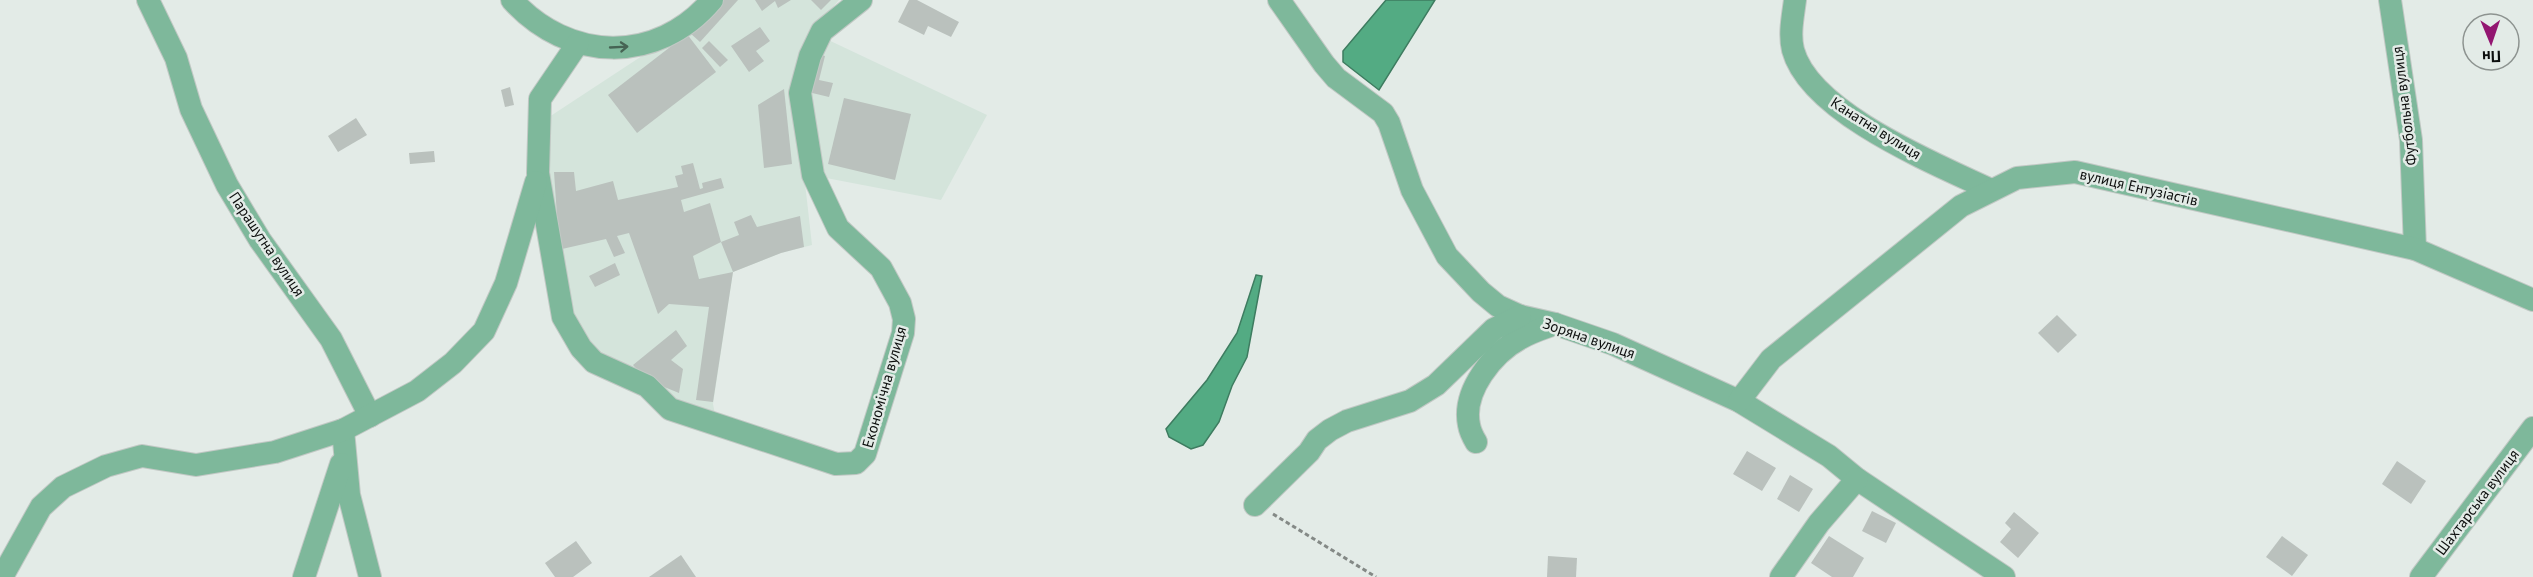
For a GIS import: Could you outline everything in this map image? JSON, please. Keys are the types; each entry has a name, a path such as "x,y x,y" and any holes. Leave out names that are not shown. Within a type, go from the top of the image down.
{"street":[{"name":"Парашутна вулиця","path":"148,0 176,58 191,109 227,185 260,240 331,339 370,416"},
{"path":"512,0 532,20 553,33 578,43 603,48 622,48 653,41 684,26 712,0"},
{"name":"Економічна вулиця","path":"538,173 563,317 581,348 594,362 646,386 670,409 836,464 855,463 865,454 903,333 904,319 900,303 881,268 838,228 813,175 800,93 810,56 822,30 861,0"},
{"name":"Зоряна вулиця","path":"1279,0 1323,64 1336,78 1383,113 1389,123 1412,190 1447,256 1481,292 1498,306 1521,316 1555,324 1613,344 1739,401 1829,456 1857,478 2004,577"},
{"name":"Канатна вулиця","path":"1796,0 1791,33 1793,50 1802,71 1816,89 1835,106 1897,145 1991,190"},
{"name":"Футбольна вулиця","path":"2390,0 2411,140 2415,249"},
{"path":"304,577 345,439 370,416 417,391 453,363 484,331 506,283 538,173 540,99 578,43"},
{"name":"вулиця Ентузіастів","path":"1739,401 1771,359 1961,206 2017,178 2075,172 2415,249 2533,300"},
{"path":"1255,505 1309,452 1317,440 1330,430 1347,421 1410,401 1436,385 1494,329 1521,316"},
{"path":"1476,442 1468,425 1469,406 1475,387 1486,369 1502,351 1520,338 1555,324"},
{"name":"Шахтарська вулиця","path":"2421,577 2533,428"},
{"path":"345,439 349,495 370,577"},
{"path":"2,577 41,507 63,487 105,466 142,456 196,465 345,439"},
{"path":"1781,577 1819,523 1857,478"},
{"path":"362,548 379,577"}],"path":[{"path":"1255,505 1346,556 1376,577"}],"shaded area":[{"path":"707,0 839,0 817,26 794,86 812,245 781,253 733,272 713,404 716,419 608,370 554,319 546,119 683,29"},
{"path":"1386,0 1435,0 1379,90 1343,62 1343,51"},
{"path":"822,37 987,115 941,200 821,177 810,130 812,62"},
{"path":"1256,275 1262,276 1247,357 1232,386 1219,422 1203,445 1191,449 1169,437 1166,429 1207,380 1237,333"}],"building":[{"path":"717,0 738,0 700,42 689,32"},
{"path":"755,0 791,0 778,8 775,1 762,11"},
{"path":"811,0 831,0 821,10"},
{"path":"909,0 917,0 959,22 951,37 928,26 924,35 898,22"},
{"path":"760,27 770,41 756,51 764,61 749,72 731,46"},
{"path":"687,34 716,72 637,133 608,95"},
{"path":"709,41 728,60 720,67 702,48"},
{"path":"817,54 825,56 819,80 833,83 829,97 808,92"},
{"path":"510,87 514,105 505,107 501,90"},
{"path":"784,89 792,164 764,168 758,105"},
{"path":"844,98 911,114 895,180 828,164"},
{"path":"356,118 367,135 338,152 328,136"},
{"path":"434,151 435,162 410,164 409,153"},
{"path":"693,163 700,189 703,188 702,183 721,178 724,188 681,200 684,212 710,203 721,242 693,256 699,279 733,272 713,402 696,400 709,307 669,304 658,314 629,233 617,236 625,253 614,257 606,239 562,249 557,216 554,172 574,172 576,191 613,181 618,200 678,187 675,176 683,174 681,166"},
{"path":"751,215 757,227 800,216 804,247 781,253 733,272 721,242 739,235 734,222"},
{"path":"615,263 620,275 595,287 589,276"},
{"path":"2057,315 2077,335 2058,353 2038,333"},
{"path":"676,330 687,346 671,360 683,369 679,393 657,384 650,374 643,376 633,365"},
{"path":"1747,451 1776,468 1762,491 1733,474"},
{"path":"2397,461 2426,481 2411,504 2382,484"},
{"path":"1790,475 1813,489 1799,512 1777,499"},
{"path":"1872,511 1896,523 1886,543 1862,531"},
{"path":"2014,512 2039,533 2018,558 2000,542 2011,529 2005,523"},
{"path":"1829,536 1864,558 1853,577 1832,577 1811,563"},
{"path":"2282,536 2308,555 2292,576 2266,557"},
{"path":"576,541 592,563 573,577 555,577 545,563"},
{"path":"681,555 696,577 649,577"},
{"path":"1548,556 1577,558 1576,577 1547,577"}]}
